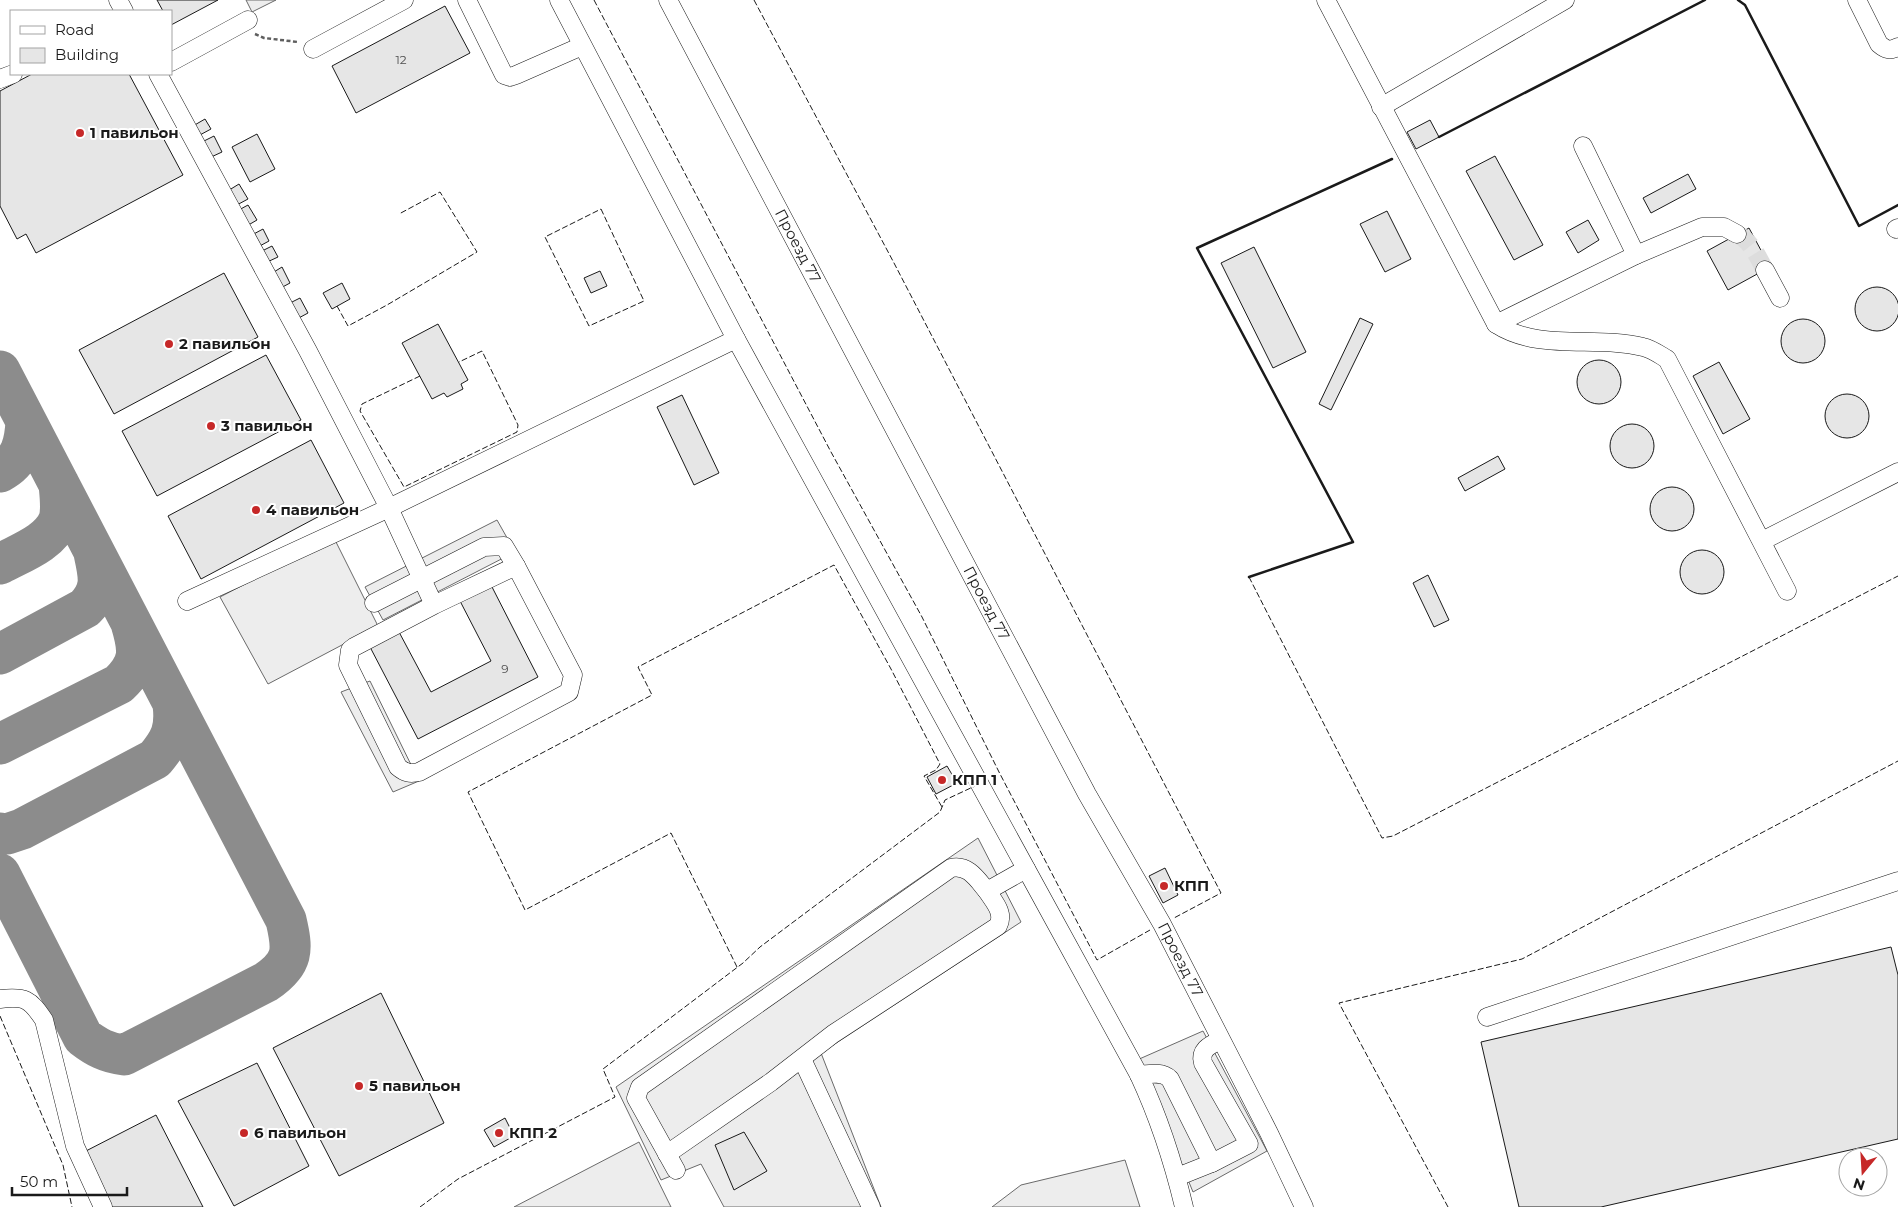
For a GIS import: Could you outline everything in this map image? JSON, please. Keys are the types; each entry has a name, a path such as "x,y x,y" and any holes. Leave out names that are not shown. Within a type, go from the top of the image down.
{"street":[{"path":"318,46 404,0"},
{"path":"467,0 504,75 516,75 582,46"},
{"path":"560,0 582,46 736,339 1139,1076 1153,1105 1177,1177 1184,1207"},
{"name":"Проезд 77","path":"668,0 1088,794 1162,924 1269,1133 1304,1207"},
{"path":"1326,0 1496,324 1508,332 1530,338 1622,343 1646,347 1667,359 1787,591"},
{"path":"1381,107 1565,0"},
{"path":"1856,0 1884,49 1890,50 1898,47"},
{"path":"172,61 241,23"},
{"path":"159,75 308,351 389,508 434,605"},
{"path":"1583,146 1636,255"},
{"path":"1496,324 1636,255 1702,227 1724,228 1738,234"},
{"path":"1765,270 1780,298"},
{"path":"187,601 389,508 736,339"},
{"path":"1762,541 1898,472"},
{"path":"374,603 484,547 504,546 516,566 573,675 569,692 419,772 411,774 402,771 398,767 348,665 348,657 354,646 516,566"},
{"path":"667,1154 740,1105 853,1020 998,926 1001,917 1000,912 988,891 971,872 957,866 951,868 640,1088 636,1098 667,1154 676,1170"},
{"path":"988,891 1026,869"},
{"path":"1487,1017 1898,881"},
{"path":"0,999 18,997 34,1005 44,1020 75,1146 103,1207"},
{"path":"1220,1040 1205,1048 1202,1058 1203,1063 1249,1144"},
{"path":"802,1058 871,1207"},
{"path":"1139,1076 1154,1074 1166,1076 1170,1079 1212,1163"},
{"path":"1177,1177 1212,1163 1269,1133"}],"path":[{"path":"241,23 264,38 318,46"}],"shaded area":[{"path":"246,0 276,0 252,12"},
{"path":"497,520 515,552 383,620 365,587"},
{"path":"334,538 378,626 268,684 220,597"},
{"path":"370,681 419,781 393,792 341,692"},
{"path":"978,838 1021,922 821,1053 881,1207 724,1207 701,1164 661,1180 616,1087"},
{"path":"1203,1031 1267,1151 1193,1192 1137,1060"},
{"path":"639,1142 671,1207 514,1207"},
{"path":"1125,1160 1140,1207 992,1207 1021,1185"}],"building":[{"path":"157,0 218,0 172,24 172,10 162,10"},
{"path":"445,6 470,53 356,113 332,66"},
{"name":"1 павильон","path":"30,75 130,75 183,175 36,253 26,234 17,239 0,206 0,91"},
{"path":"205,119 211,129 198,136 193,126"},
{"path":"1430,120 1439,137 1416,149 1407,132"},
{"path":"257,134 275,169 250,182 232,147"},
{"path":"214,136 222,152 209,158 202,142"},
{"path":"1495,156 1543,245 1514,260 1466,171"},
{"path":"1688,174 1696,189 1651,213 1643,198"},
{"path":"239,184 248,199 235,206 226,192"},
{"path":"248,205 257,220 245,227 237,211"},
{"path":"1387,211 1411,259 1385,272 1360,224"},
{"path":"1588,220 1599,240 1578,253 1566,232"},
{"path":"1749,228 1770,267 1728,290 1707,251"},
{"path":"263,229 269,241 256,248 250,236"},
{"path":"272,246 278,257 265,263 260,252"},
{"path":"1254,247 1306,352 1273,368 1221,263"},
{"path":"282,267 290,283 277,290 269,275"},
{"path":"600,271 607,286 591,293 584,278"},
{"name":"2 павильон","path":"224,273 258,337 114,414 79,350"},
{"path":"342,283 350,299 332,309 323,293"},
{"path":"1873,287 1881,287 1893,293 1899,309 1893,325 1881,331 1873,331 1861,325 1855,313 1855,305 1861,293"},
{"path":"300,298 308,313 295,320 286,305"},
{"path":"1360,318 1373,324 1331,410 1319,404"},
{"path":"1807,319 1819,325 1824,333 1824,349 1819,357 1811,362 1799,363 1787,357 1782,349 1781,337 1787,325 1795,320"},
{"path":"438,324 468,380 461,384 463,389 447,397 444,393 432,399 402,343"},
{"name":"3 павильон","path":"266,355 301,420 157,496 122,431"},
{"path":"1603,360 1615,366 1620,374 1620,390 1615,398 1607,403 1595,404 1583,398 1578,390 1577,378 1583,366 1591,361"},
{"path":"1719,362 1750,419 1723,434 1693,376"},
{"path":"1851,394 1863,400 1868,408 1868,424 1863,432 1855,437 1843,438 1831,432 1826,424 1825,412 1831,400 1839,395"},
{"path":"682,395 719,473 694,485 657,407"},
{"path":"1636,424 1648,430 1653,438 1653,454 1648,462 1640,467 1628,468 1616,462 1611,454 1610,442 1616,430 1624,425"},
{"name":"4 павильон","path":"311,440 344,503 201,579 168,516"},
{"path":"1498,456 1505,469 1465,491 1458,478"},
{"path":"1668,487 1676,487 1688,493 1694,509 1688,525 1676,531 1668,531 1656,525 1650,513 1650,505 1656,493"},
{"path":"1706,550 1718,556 1723,564 1723,580 1718,588 1710,593 1698,594 1686,588 1681,580 1680,568 1686,556 1694,551"},
{"path":"1428,575 1449,620 1434,627 1413,583"},
{"path":"491,585 538,677 418,739 370,647 399,632 431,692 491,661 460,601"},
{"name":"КПП 1","path":"947,766 957,783 936,794 927,777"},
{"name":"КПП","path":"1165,868 1178,895 1163,903 1149,876"},
{"path":"1891,947 1898,975 1898,1139 1863,1147 1838,1147 1838,1153 1601,1207 1519,1207 1481,1042"},
{"name":"5 павильон","path":"381,993 444,1123 339,1176 273,1048"},
{"name":"6 павильон","path":"257,1063 309,1166 234,1206 178,1101"},
{"path":"156,1115 203,1207 110,1207 82,1153"},
{"name":"КПП 2","path":"505,1118 514,1136 494,1147 484,1130"},
{"path":"744,1132 767,1171 734,1190 715,1145"}],"taxiway":[{"path":"0,371 286,920 290,940 289,955 282,969 266,982 124,1055 112,1053 97,1047 83,1037 0,874"},
{"path":"0,472 7,468 21,451 26,421"},
{"path":"0,564 42,541 55,528 59,520 60,511 59,484"},
{"path":"0,654 85,608 95,595 97,589 98,576 94,553"},
{"path":"0,744 119,684 135,663 137,649 131,623"},
{"path":"0,833 7,834 22,829 155,759 169,740 171,734 174,720 173,704"}],"tunnel":[{"path":"1737,234 1750,245 1765,270"}],"fence":[{"path":"594,0 831,452 922,617 999,772 1097,960 1150,930"},
{"path":"754,0 894,263 1221,893 1174,918"},
{"path":"337,306 348,326 477,252 440,192 399,214"},
{"path":"601,209 644,301 589,326 545,237 601,209"},
{"path":"420,376 362,404 360,411 404,487 517,432 518,425 482,351 459,362"},
{"path":"737,967 671,833 525,910 468,792 652,695 638,667 834,565 940,764 936,770 924,776 942,807"},
{"path":"1249,577 1382,838 1393,836 1898,576"},
{"path":"1448,1207 1339,1003 1522,959 1898,761"},
{"path":"420,1207 458,1179 615,1097 603,1069 743,963 760,947 940,812 945,800 975,786"},
{"path":"0,1016 63,1165 72,1207"}],"wall":[{"path":"1439,137 1705,0"},
{"path":"1738,0 1745,5 1859,226 1898,205"},
{"path":"1249,577 1353,542 1197,248 1392,159"}],"place":[{"name":"1 павильон","path":"80,133"},
{"name":"2 павильон","path":"169,344"},
{"name":"3 павильон","path":"211,426"},
{"name":"4 павильон","path":"256,510"},
{"name":"КПП 1","path":"942,780"},
{"name":"КПП","path":"1164,886"},
{"name":"5 павильон","path":"359,1086"},
{"name":"6 павильон","path":"244,1133"},
{"name":"КПП 2","path":"499,1133"}]}
